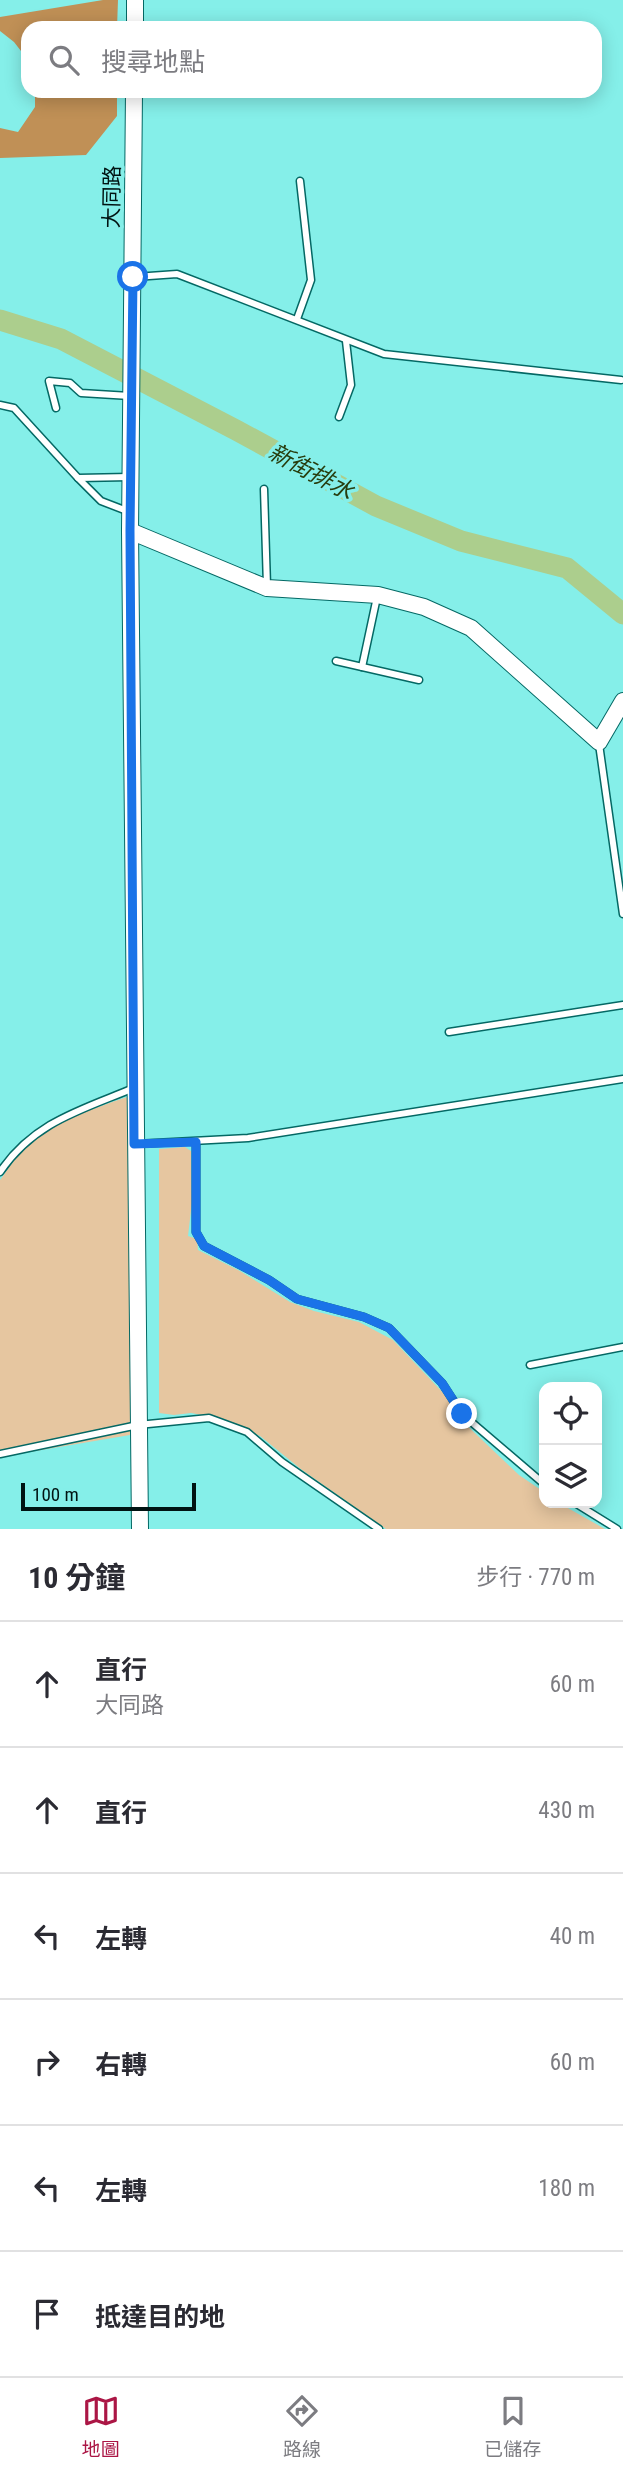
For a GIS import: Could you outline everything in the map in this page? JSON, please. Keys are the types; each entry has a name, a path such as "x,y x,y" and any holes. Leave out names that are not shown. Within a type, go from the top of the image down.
{"street":[{"path":"135,0 135,21"},
{"name":"大同路","path":"134,98 130,531 134,1144 140,1529"},
{"path":"130,531 267,588 378,596 424,607 471,628 599,742 623,701"}],"lane":[{"path":"297,319 311,280 300,181"},
{"path":"133,277 177,274 384,354 621,380"},
{"path":"339,417 351,385 346,341"},
{"path":"56,408 49,381 70,383 81,393 130,391"},
{"path":"0,405 15,408 101,502 130,512"},
{"path":"78,478 130,477"},
{"path":"264,489 267,588"},
{"path":"362,667 378,596"},
{"path":"336,662 419,680"},
{"path":"599,742 623,914"},
{"path":"449,1032 623,1005"},
{"path":"134,1144 248,1138 623,1079"},
{"path":"0,1172 14,1151 32,1135 65,1116 134,1088"},
{"path":"196,1142 196,1232 204,1246 269,1280 297,1299 364,1317 389,1328 442,1383 462,1414 539,1480"},
{"path":"530,1364 623,1347"},
{"path":"0,1454 138,1424 209,1418 247,1432 282,1462 379,1529"},
{"path":"583,1508 617,1529"}],"shaded area":[{"path":"103,0 118,0 117,21 21,21 21,51 0,31 0,17"},
{"path":"35,98 117,98 117,116 86,155 0,158 0,128 18,132 35,107"},
{"path":"127,1097 130,1435 0,1457 0,1180 20,1153 37,1137 74,1116"},
{"path":"185,1147 191,1151 192,1202 188,1236 197,1239 198,1250 240,1271 290,1302 359,1322 393,1340 449,1399 457,1416 519,1475 539,1489 539,1508 568,1508 605,1529 386,1529 302,1470 260,1436 224,1419 191,1413 159,1413 159,1149"}],"waterway":[{"name":"新街排水","path":"0,320 61,339 376,506 461,541 567,568 623,614"}],"route":[{"path":"133,277 130,531 134,1144 196,1142 196,1232 204,1246 269,1280 297,1299 364,1317 389,1328 442,1383 462,1414"}]}
